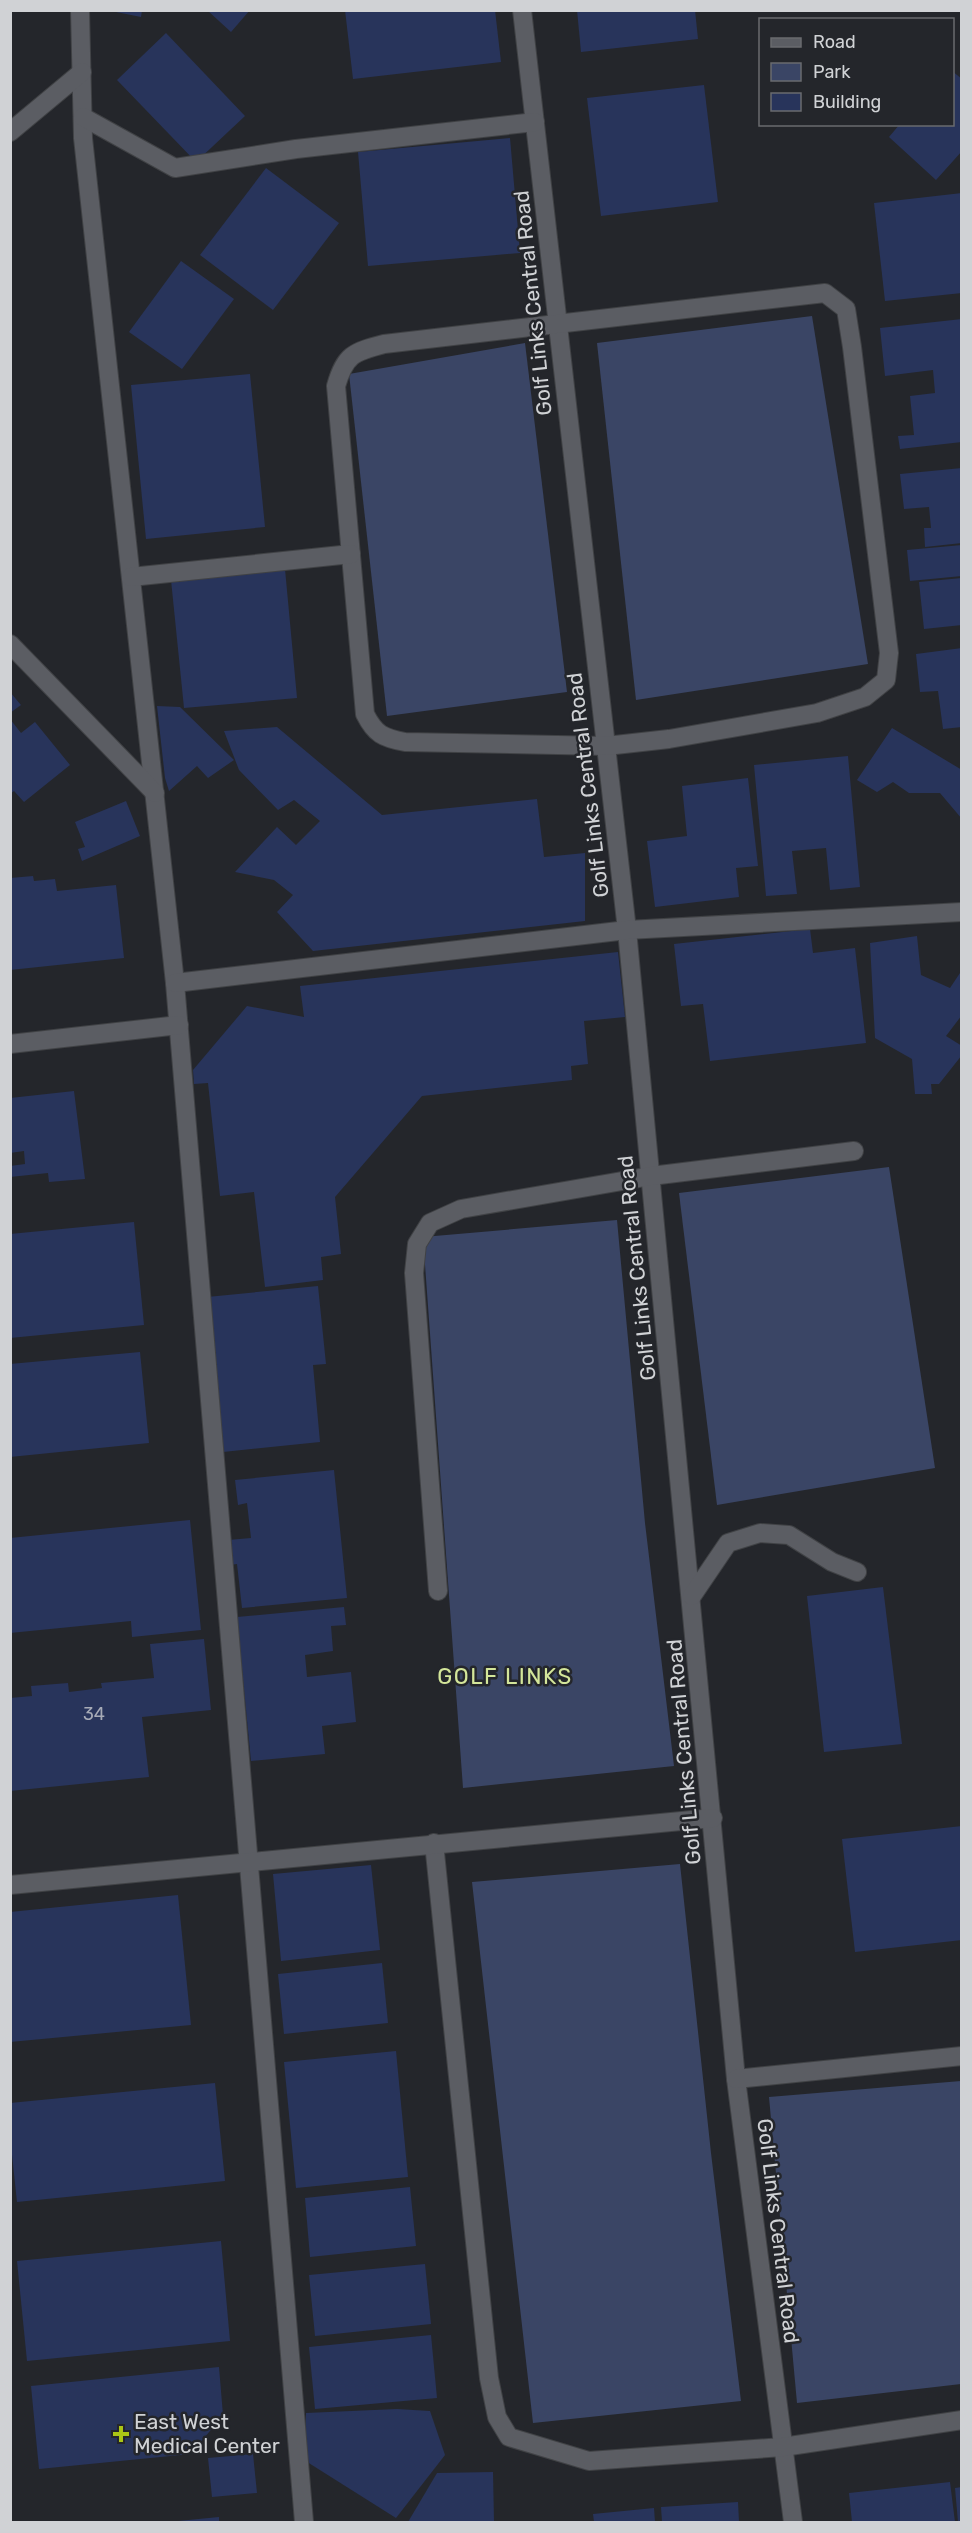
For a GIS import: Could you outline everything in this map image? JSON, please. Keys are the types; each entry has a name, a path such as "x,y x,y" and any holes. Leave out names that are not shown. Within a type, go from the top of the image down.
{"street":[{"path":"80,10 82,117 176,983 304,2523"},
{"name":"Golf Links Central Road","path":"522,10 627,930 692,1596 736,2079 793,2523"},
{"path":"10,132 82,72"},
{"path":"82,117 175,168 296,149 535,122"},
{"path":"825,293 846,309 890,653 886,680 865,697 817,713 669,739 606,746 405,742 383,738 373,731 365,714 351,554 336,386 342,364 357,351 384,344 558,326 825,293"},
{"path":"131,577 351,554"},
{"path":"10,644 155,793"},
{"path":"176,983 627,930 962,912"},
{"path":"10,1044 179,1025"},
{"path":"438,1591 414,1273 417,1244 430,1222 461,1209 553,1191 651,1176 854,1151"},
{"path":"692,1596 728,1543 760,1533 789,1534 832,1562 857,1572"},
{"path":"10,1885 249,1860 713,1818"},
{"path":"434,1844 489,2378 497,2417 509,2437 589,2461 783,2446 962,2420"},
{"path":"736,2079 962,2056"}],"green space":[{"path":"812,316 868,664 636,700 597,343"},
{"path":"525,343 567,692 387,716 349,374"},
{"path":"889,1167 935,1468 717,1505 679,1193"},
{"path":"617,1220 645,1523 674,1766 463,1788 423,1237"},
{"path":"680,1864 711,2153 741,2401 533,2423 472,1882"},
{"path":"961,2081 961,2384 797,2403 769,2097"}],"building":[{"path":"106,10 142,10 141,17"},
{"path":"207,10 250,10 231,32"},
{"path":"345,10 495,10 501,62 353,79"},
{"path":"577,10 695,10 698,39 581,52"},
{"path":"166,33 245,116 196,162 117,80"},
{"path":"954,73 962,79 962,151 936,180 889,137 898,126 954,126"},
{"path":"704,85 718,202 601,216 587,98"},
{"path":"510,138 520,253 368,266 358,152"},
{"path":"266,168 339,223 273,310 200,255"},
{"path":"962,193 962,293 885,301 874,203"},
{"path":"181,261 234,299 182,369 129,332"},
{"path":"962,319 962,442 900,449 898,436 914,435 910,396 935,393 933,370 885,376 880,328"},
{"path":"250,374 265,527 146,539 131,385"},
{"path":"962,468 962,543 925,547 924,528 931,528 929,507 904,509 900,474"},
{"path":"962,545 962,576 910,581 907,550"},
{"path":"285,569 297,698 184,708 171,580"},
{"path":"962,578 962,625 924,629 919,582"},
{"path":"962,648 962,727 943,729 938,691 920,692 916,654"},
{"path":"10,692 21,705 10,713"},
{"path":"157,706 180,707 234,760 208,778 197,766 169,791 165,778"},
{"path":"10,719 21,733 35,722 70,765 24,802 14,791 10,794"},
{"path":"277,727 382,815 537,799 544,857 585,853 585,921 313,951 277,912 293,895 274,880 235,872 277,827 296,845 320,821 294,800 278,810 239,770 224,731"},
{"path":"892,728 962,770 962,819 940,793 909,793 893,782 877,792 857,780"},
{"path":"848,756 860,887 830,890 826,848 792,851 797,894 766,896 754,765"},
{"path":"748,778 758,866 736,868 739,897 655,907 647,841 687,836 682,786"},
{"path":"126,801 140,836 82,861 78,849 85,847 75,822"},
{"path":"33,876 34,881 55,879 57,891 116,885 124,958 10,970 10,878"},
{"path":"810,929 813,953 855,948 866,1043 710,1061 703,1004 681,1006 674,944"},
{"path":"917,936 921,975 950,988 962,970 962,1015 946,1036 962,1046 962,1055 939,1084 931,1084 932,1094 915,1094 912,1059 875,1038 870,943"},
{"path":"618,952 625,1017 584,1021 588,1064 571,1066 572,1080 422,1096 335,1197 341,1254 321,1257 323,1280 265,1287 254,1192 220,1196 208,1083 194,1084 193,1070 247,1006 304,1017 300,986"},
{"path":"74,1091 85,1179 49,1182 48,1173 10,1177 10,1166 25,1164 24,1151 10,1153 10,1098"},
{"path":"134,1222 144,1325 10,1338 10,1234"},
{"path":"318,1286 326,1364 313,1365 320,1442 223,1452 207,1297"},
{"path":"140,1352 149,1443 10,1457 10,1364"},
{"path":"334,1470 347,1598 242,1608 237,1564 230,1565 228,1540 251,1538 247,1503 238,1505 235,1480"},
{"path":"190,1520 201,1630 132,1637 131,1621 10,1633 10,1538"},
{"path":"883,1587 902,1744 824,1752 807,1596"},
{"path":"344,1607 346,1625 331,1626 333,1651 305,1655 307,1677 351,1672 356,1722 322,1726 325,1754 251,1761 237,1617"},
{"path":"204,1639 211,1710 142,1717 149,1777 10,1791 10,1698 32,1696 31,1686 68,1683 69,1692 102,1688 101,1683 154,1678 150,1644"},
{"path":"962,1826 962,1940 855,1952 842,1839"},
{"path":"371,1865 380,1950 281,1961 273,1874"},
{"path":"178,1895 191,2025 10,2042 10,1912"},
{"path":"382,1963 388,2023 284,2034 278,1974"},
{"path":"396,2051 408,2177 296,2188 284,2062"},
{"path":"215,2083 225,2181 17,2202 10,2136 10,2103"},
{"path":"410,2187 416,2246 310,2257 305,2198"},
{"path":"221,2241 230,2341 27,2361 17,2261"},
{"path":"425,2264 431,2324 315,2336 309,2275"},
{"path":"431,2335 437,2398 315,2409 309,2347"},
{"name":"East West Medical Center","path":"219,2367 223,2415 191,2454 39,2469 31,2386"},
{"path":"397,2409 430,2411 445,2455 396,2518 304,2460 306,2413"},
{"path":"253,2454 257,2493 212,2497 208,2458"},
{"path":"493,2472 494,2522 408,2522 437,2473"},
{"path":"950,2482 955,2522 852,2522 849,2493"},
{"path":"962,2487 962,2522 958,2522 955,2488"},
{"path":"738,2502 739,2522 662,2522 661,2507"},
{"path":"654,2508 655,2522 594,2522 593,2514"},
{"path":"219,2517 219,2522 178,2522 178,2521"}],"place":[{"name":"East West Medical Center","path":"121,2434"}],"district":[{"name":"GOLF LINKS","path":"505,1676"}]}
